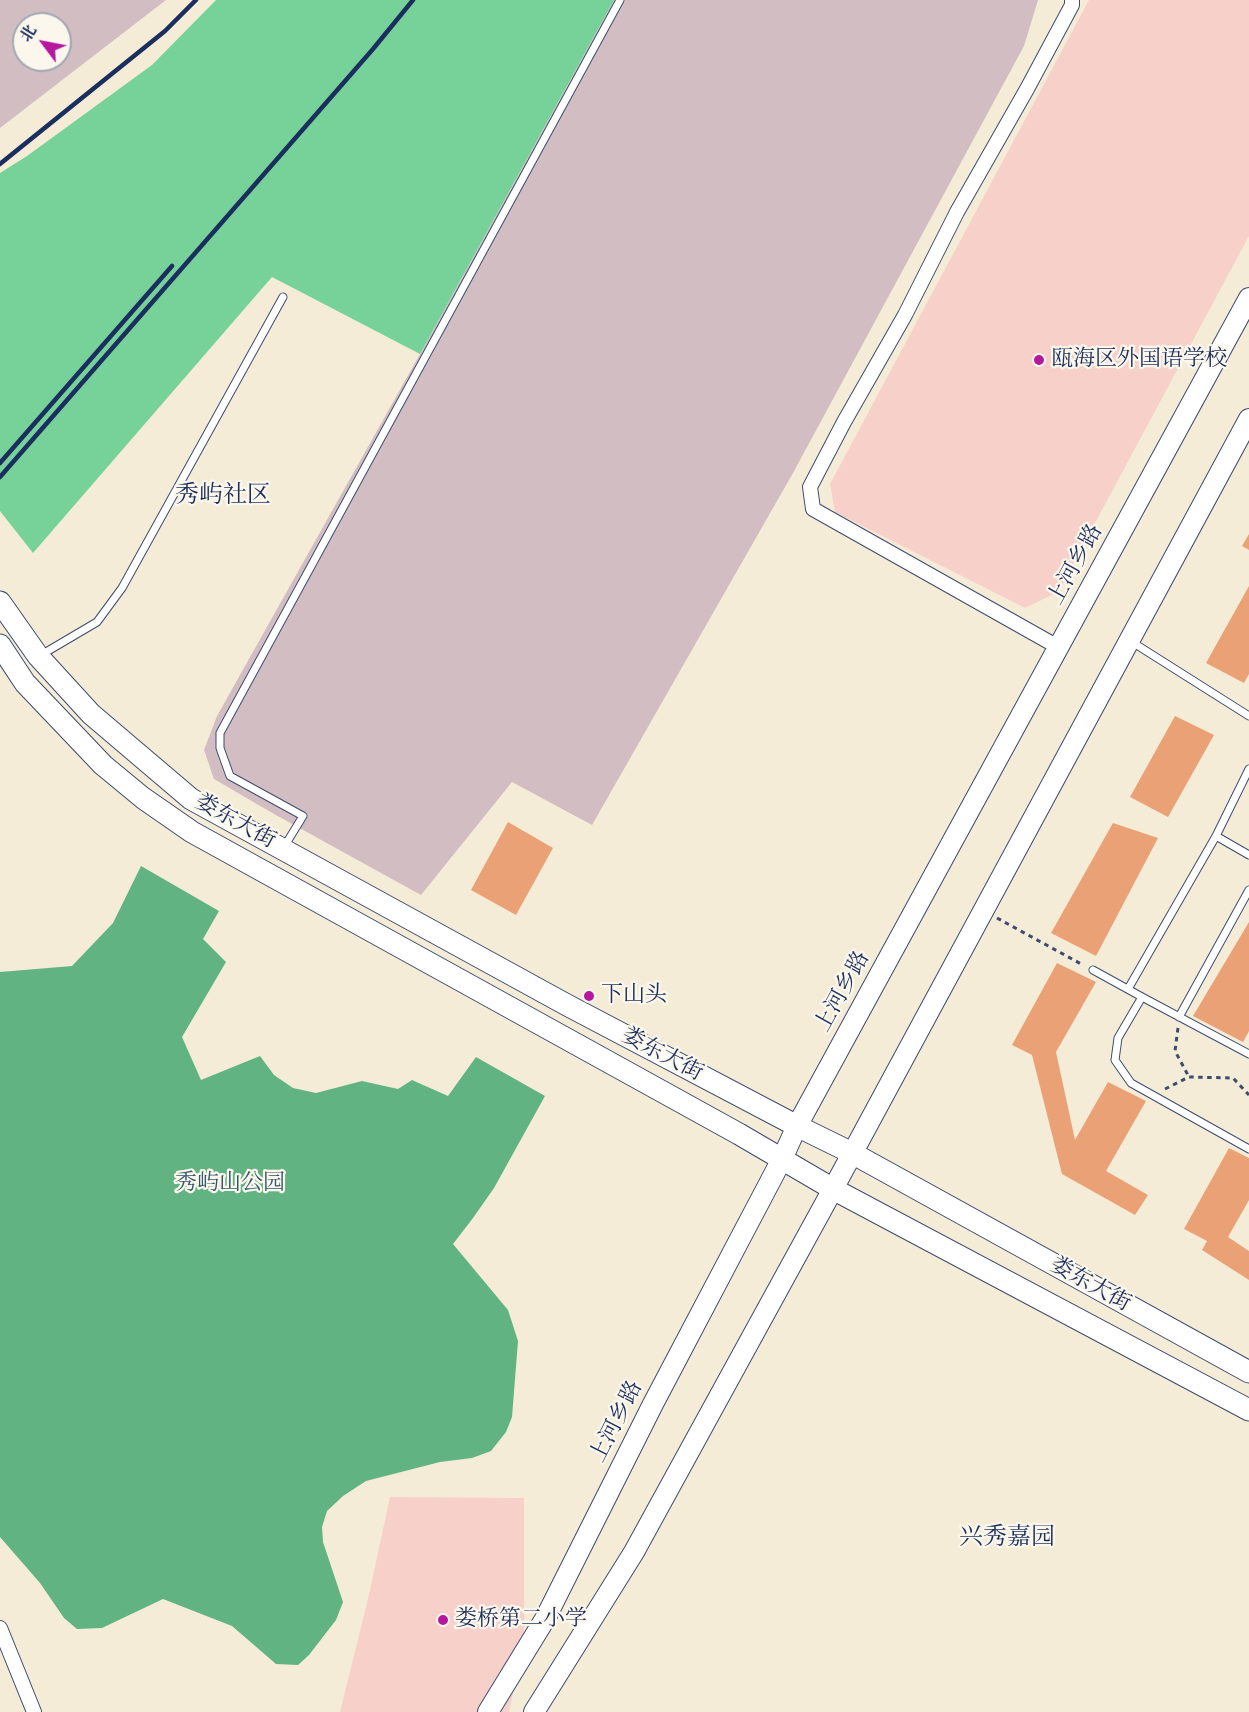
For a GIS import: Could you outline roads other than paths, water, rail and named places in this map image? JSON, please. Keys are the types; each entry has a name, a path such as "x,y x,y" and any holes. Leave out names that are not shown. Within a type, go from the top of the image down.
{"main road":[{"name":"上河乡路","path":"488,1712 545,1619 797,1126 1249,298"},
{"path":"534,1712 634,1552 1249,419"},
{"name":"娄东大街","path":"0,602 39,656 91,714 191,799 567,1005 852,1153 1249,1372"},
{"name":"娄东大街","path":"0,645 25,683 103,765 143,798 192,832 833,1189 1249,1410"}],"street":[{"path":"1058,647 813,509 810,487 905,315 957,212 1072,5 1072,0"},
{"path":"0,1628 34,1712"}],"lane":[{"path":"283,849 303,816 230,776 220,748 220,733 620,0"},
{"path":"39,656 97,622 122,588 283,297"},
{"path":"1129,641 1249,716"},
{"path":"1128,989 1216,836 1249,769"},
{"path":"1216,836 1249,855"},
{"path":"1179,1017 1249,890"},
{"path":"1093,970 1249,1054"},
{"path":"1142,997 1118,1038 1115,1060 1131,1083 1249,1149"}],"railway":[{"path":"0,164 165,31 196,0"},
{"path":"0,477 373,49 413,0"},
{"path":"0,463 172,266"}],"place":[{"name":"瓯海区外国语学校","path":"1039,360"},
{"name":"下山头","path":"589,996"},
{"name":"娄桥第二小学","path":"443,1620"}],"district":[{"name":"秀屿社区","path":"223,496"},
{"name":"兴秀嘉园","path":"1007,1538"}],"park label":[{"name":"秀屿山公园","path":"230,1184"}]}
